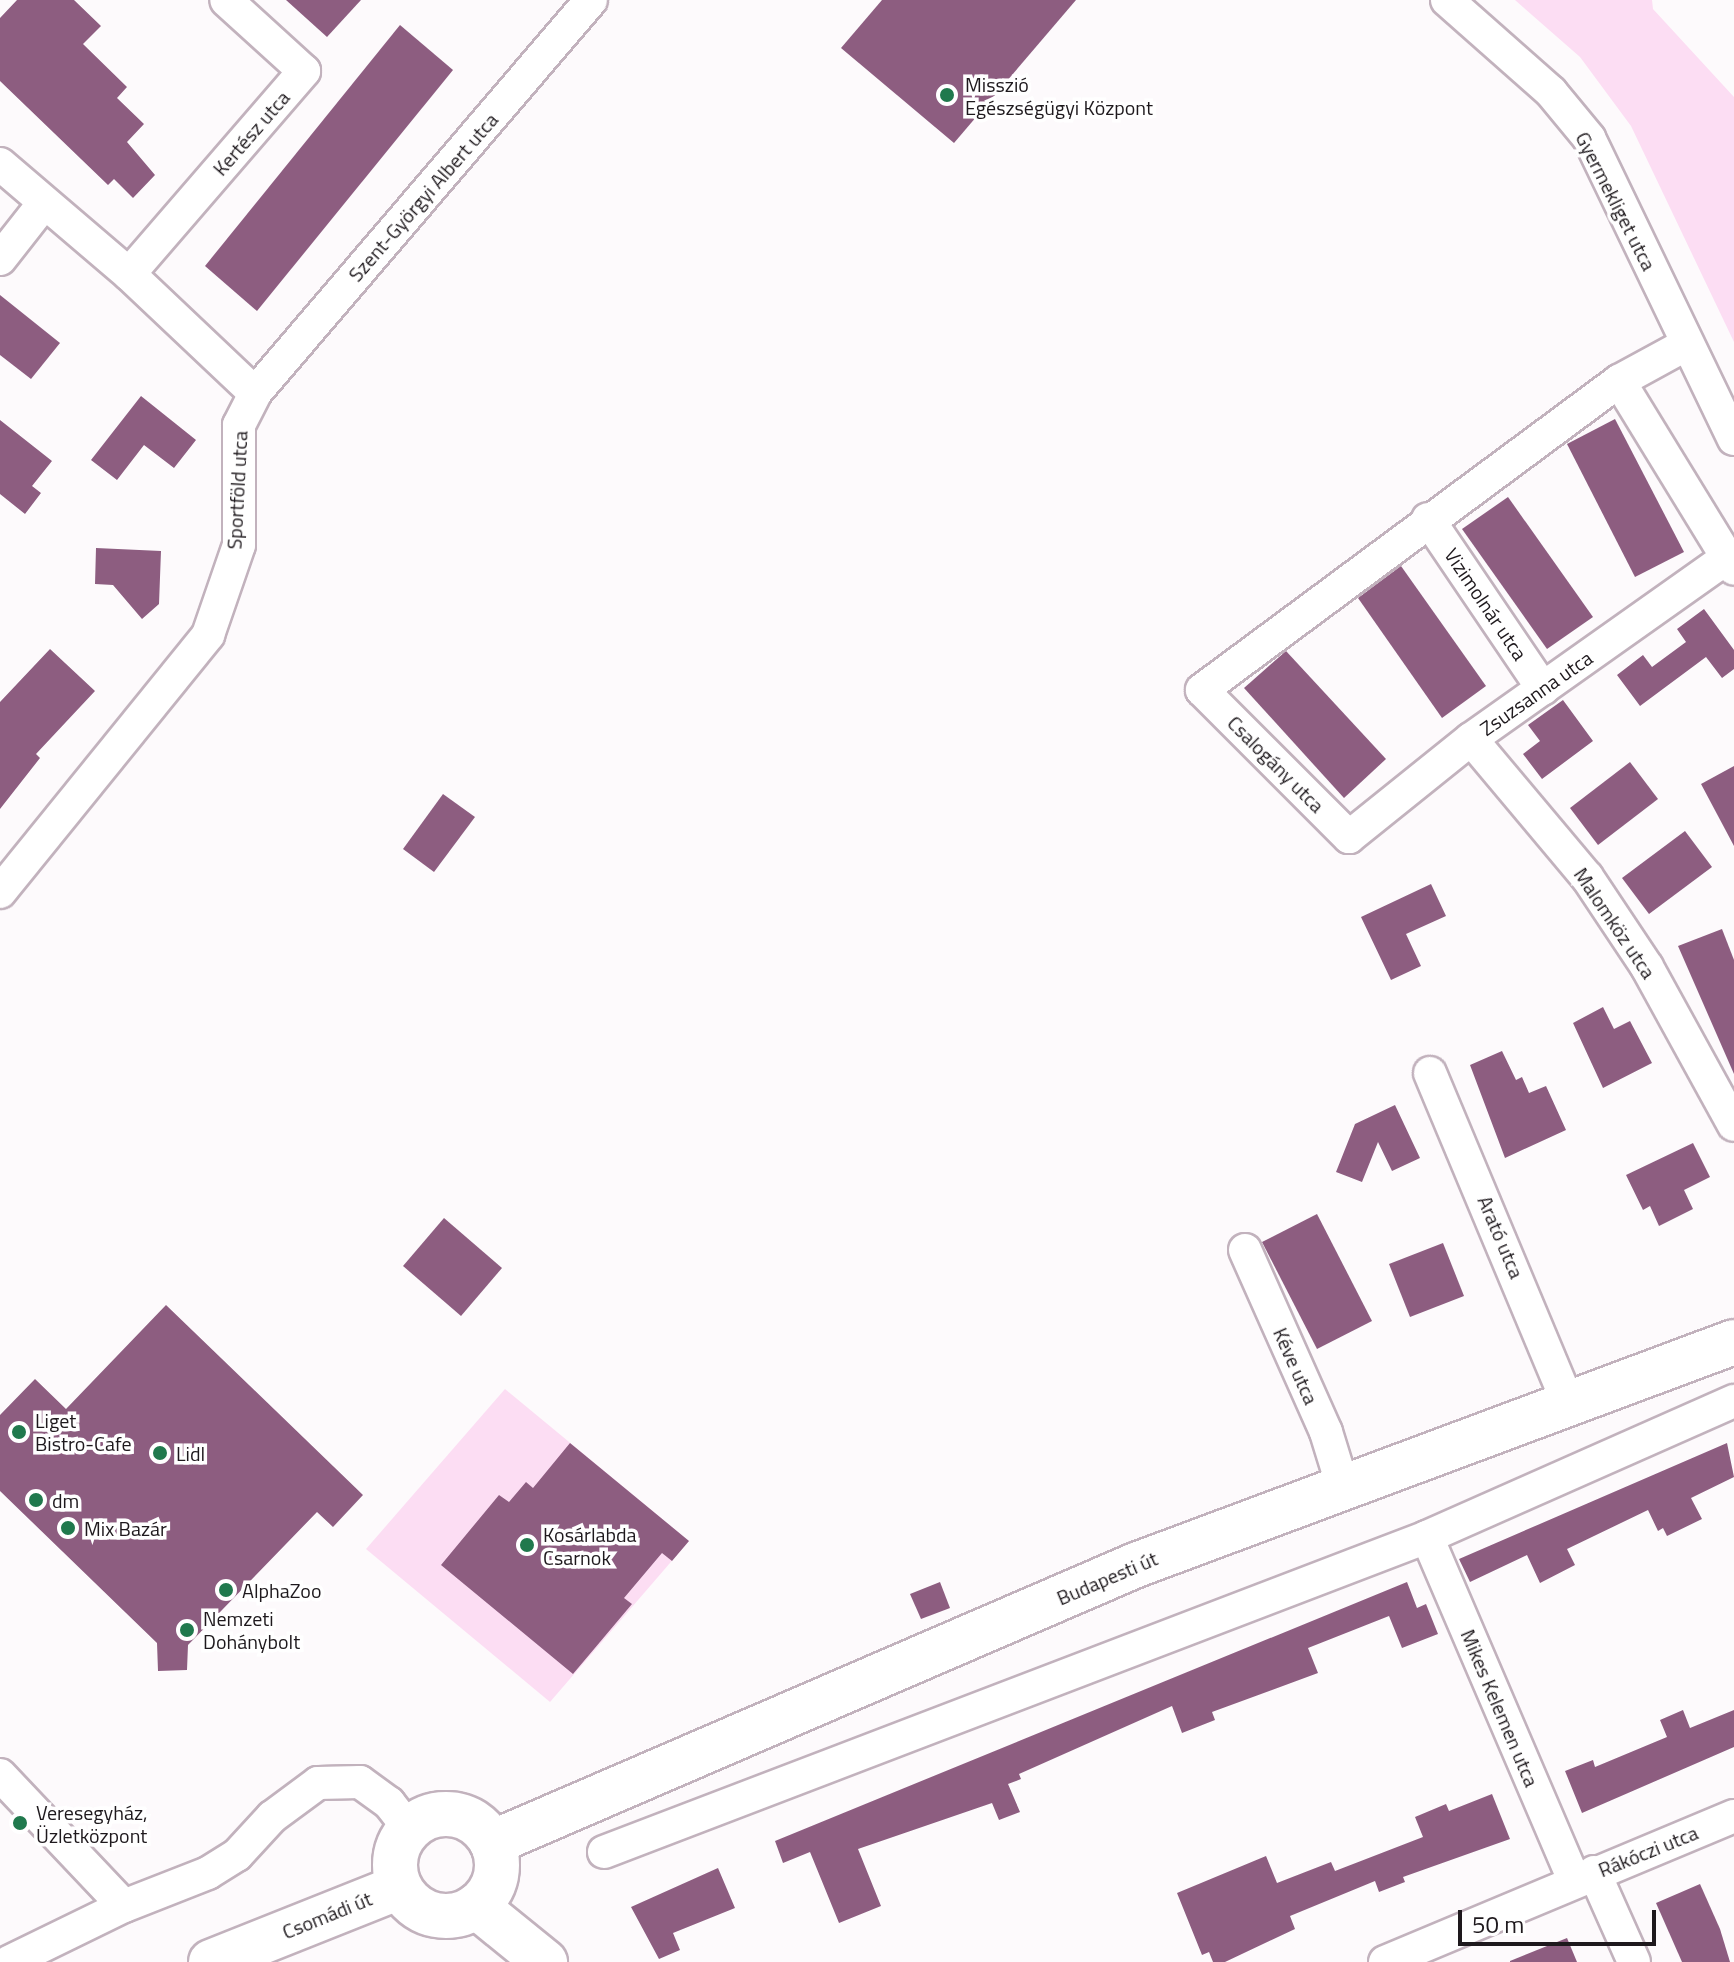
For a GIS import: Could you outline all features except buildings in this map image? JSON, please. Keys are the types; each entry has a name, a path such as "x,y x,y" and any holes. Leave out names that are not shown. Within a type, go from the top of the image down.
{"street":[{"name":"Kertész utca","path":"129,274 304,71 226,0"},
{"name":"Szent-Györgyi Albert utca","path":"255,393 591,0"},
{"name":"Gyermekliget utca","path":"1447,0 1551,92 1589,138 1734,439"},
{"path":"0,164 129,274 255,393"},
{"path":"0,259 44,203"},
{"path":"1428,519 1619,381 1687,344"},
{"path":"1619,381 1731,563"},
{"name":"Sportföld utca","path":"0,892 208,635 239,545 239,425 255,393"},
{"name":"Vizimolnár utca","path":"1428,519 1543,689"},
{"name":"Csalogány utca","path":"1349,837 1202,690 1428,519"},
{"name":"Zsuzsanna utca","path":"1349,837 1471,739 1731,563"},
{"name":"Malomköz utca","path":"1471,739 1587,877 1647,967 1734,1125"},
{"name":"Arató utca","path":"1430,1073 1568,1403"},
{"name":"Kéve utca","path":"1245,1250 1326,1432 1342,1484"},
{"name":"Budapesti út","path":"492,1843 1136,1565 1342,1484 1734,1342"},
{"path":"604,1852 1427,1537 1734,1401"},
{"name":"Mikes Kelemen utca","path":"1427,1537 1584,1876 1634,1962"},
{"path":"0,1775 124,1906"},
{"path":"9,1962 124,1906 208,1873 237,1855 272,1817 318,1783 360,1782 389,1803 409,1829"},
{"path":"454,1815 483,1829 492,1843 496,1877 476,1906 462,1913 433,1914 407,1899 399,1887 395,1856 409,1829 423,1819 454,1815"},
{"name":"Rákóczi utca","path":"1385,1962 1584,1876 1734,1816"},
{"name":"Csomádi út","path":"211,1962 399,1887"},
{"path":"476,1906 545,1962"}],"shaded area":[{"path":"1515,0 1652,0 1653,9 1734,97 1734,342 1631,126 1580,57"},
{"name":"Kosárlabda Csarnok","path":"505,1389 689,1541 550,1702 366,1549"}],"place":[{"name":"Misszió Egészségügyi Központ","path":"947,95"},
{"name":"Liget Bistro-Cafe","path":"19,1432"},
{"name":"Lidl","path":"160,1453"},
{"name":"dm","path":"36,1500"},
{"name":"Mix Bazár","path":"68,1528"},
{"name":"Kosárlabda Csarnok","path":"527,1545"},
{"name":"AlphaZoo","path":"226,1590"},
{"name":"Nemzeti Dohánybolt","path":"187,1630"},
{"name":"Veresegyház, Üzletközpont","path":"20,1823"}]}
